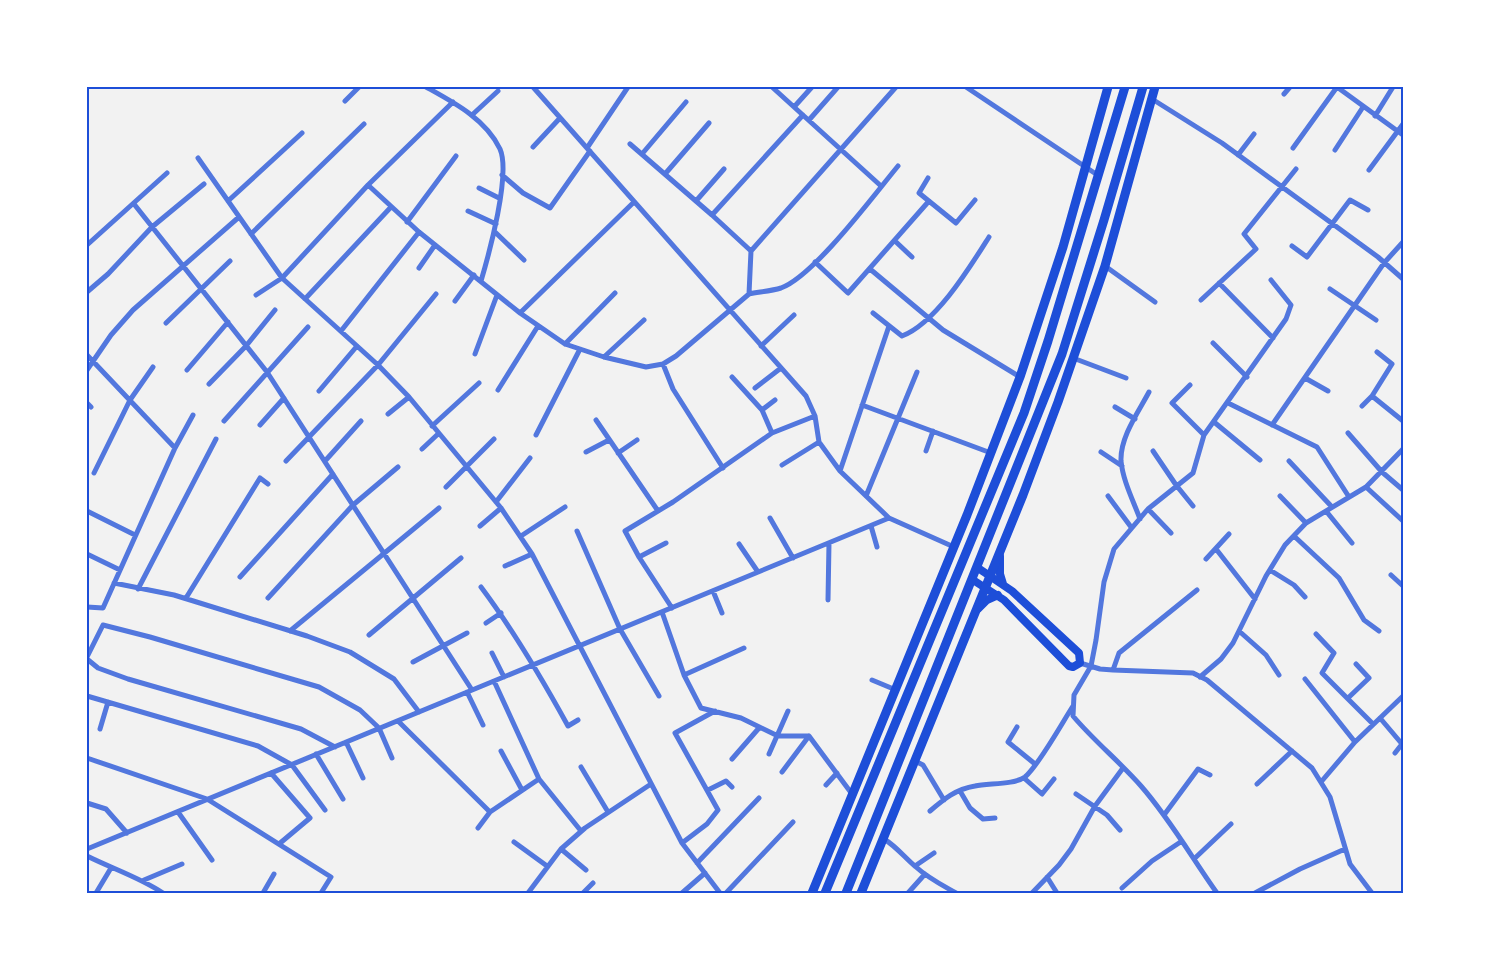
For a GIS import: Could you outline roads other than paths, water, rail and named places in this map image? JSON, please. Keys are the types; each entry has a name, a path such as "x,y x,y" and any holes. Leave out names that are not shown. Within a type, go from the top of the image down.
{"highway":[{"path":"812,893 954,547 1020,377 1062,247 1108,87"},
{"path":"825,893 1024,413 1125,87"},
{"path":"846,893 1045,398 1076,311 1143,87"},
{"path":"861,893 1023,495 1058,402 1105,266 1139,151 1155,87"},
{"path":"1126,144 1139,151"},
{"path":"1104,220 1118,223"},
{"path":"1076,311 1089,314"},
{"path":"1034,338 1048,341"},
{"path":"1045,398 1058,402"},
{"path":"1009,406 1024,413"},
{"path":"1000,429 1014,434"},
{"path":"907,663 920,667"},
{"path":"924,702 937,707"}],"main road":[{"path":"1000,550 1000,574 1003,584"},
{"path":"973,580 1001,598 1068,666 1073,667 1080,663 1079,654 1012,591 978,568"},
{"path":"1001,598 1005,591 1012,591"},
{"path":"976,612 987,600 1001,598"}],"street":[{"path":"345,101 359,87"},
{"path":"426,87 472,115 489,132 501,151 502,175 495,232 481,281"},
{"path":"533,87 806,396 815,416 819,442 840,471 889,518 954,547"},
{"path":"502,175 522,193 550,208 628,87"},
{"path":"772,87 881,186"},
{"path":"794,107 812,87"},
{"path":"809,120 838,87"},
{"path":"749,294 751,251 896,87"},
{"path":"966,87 1099,176"},
{"path":"1284,94 1290,87"},
{"path":"1293,148 1337,87 1400,134"},
{"path":"1375,116 1393,87"},
{"path":"472,115 498,91"},
{"path":"1152,99 1238,155 1403,279"},
{"path":"256,295 282,278 368,185 453,102"},
{"path":"642,154 686,102"},
{"path":"1335,150 1364,107"},
{"path":"712,215 803,115"},
{"path":"533,147 560,118"},
{"path":"665,174 709,123"},
{"path":"251,234 364,124"},
{"path":"1370,170 1400,134 1403,124"},
{"path":"228,201 302,133"},
{"path":"1238,155 1254,134"},
{"path":"630,144 751,251"},
{"path":"407,222 456,156"},
{"path":"198,158 282,278 378,365 409,397 501,508 521,536 682,843 720,893"},
{"path":"368,185 435,245 520,313 564,344 604,357 646,366 663,364 676,356 749,294 782,287 799,276 815,262 898,166"},
{"path":"1201,300 1256,249 1244,234 1296,169"},
{"path":"696,201 724,170"},
{"path":"87,245 167,173"},
{"path":"928,178 919,192 956,223 975,200"},
{"path":"87,292 152,227 204,184"},
{"path":"479,188 499,198"},
{"path":"1292,246 1307,257 1350,200 1368,210"},
{"path":"815,262 848,293 929,201"},
{"path":"520,313 634,202"},
{"path":"134,204 267,372 443,645 470,691 483,725"},
{"path":"305,299 391,207"},
{"path":"468,211 496,224"},
{"path":"87,370 111,335 132,310 239,217"},
{"path":"341,332 419,232"},
{"path":"495,232 524,260"},
{"path":"873,313 902,336 915,331 962,279 988,237"},
{"path":"895,241 912,256"},
{"path":"1272,425 1384,263 1403,242"},
{"path":"419,268 435,245"},
{"path":"166,323 230,261"},
{"path":"1105,266 1155,302"},
{"path":"870,269 943,330 1020,377"},
{"path":"455,301 474,275"},
{"path":"1217,893 1141,785 1091,737 1073,716 1074,695 1091,666 1104,582 1114,549 1148,509 1192,473 1204,435 1286,319 1291,304 1270,280"},
{"path":"1219,283 1273,339"},
{"path":"1330,289 1376,320"},
{"path":"286,461 378,365 436,294"},
{"path":"564,344 615,294"},
{"path":"475,354 497,295"},
{"path":"209,384 246,346 275,310"},
{"path":"761,346 794,315"},
{"path":"604,357 644,320"},
{"path":"187,370 228,322"},
{"path":"498,390 538,326"},
{"path":"840,471 889,326"},
{"path":"224,421 308,327"},
{"path":"1213,343 1247,376"},
{"path":"319,391 357,346"},
{"path":"536,435 580,349"},
{"path":"1362,405 1372,396 1392,364 1377,352"},
{"path":"87,355 175,448"},
{"path":"1073,358 1126,378"},
{"path":"663,364 673,389 723,468"},
{"path":"94,473 130,400 153,367"},
{"path":"756,388 781,368"},
{"path":"866,496 917,372"},
{"path":"732,377 762,410 772,433"},
{"path":"1305,378 1328,391"},
{"path":"432,426 479,384"},
{"path":"1190,385 1172,403 1204,435"},
{"path":"1140,519 1125,481 1121,459 1125,439 1149,392"},
{"path":"1372,396 1403,421"},
{"path":"388,414 409,397"},
{"path":"260,425 284,399"},
{"path":"762,410 775,399"},
{"path":"1228,403 1317,447 1349,497"},
{"path":"862,405 991,453"},
{"path":"1115,407 1135,419"},
{"path":"87,607 103,608 175,448 193,415"},
{"path":"672,608 625,531 658,512 772,433 815,416"},
{"path":"596,420 658,512"},
{"path":"325,461 361,421"},
{"path":"1214,422 1260,460"},
{"path":"926,451 933,431"},
{"path":"1348,433 1382,472 1403,490"},
{"path":"422,448 438,434"},
{"path":"138,589 216,439"},
{"path":"446,487 494,439"},
{"path":"586,452 609,440"},
{"path":"618,453 637,440"},
{"path":"782,465 819,442"},
{"path":"1200,676 1221,659 1239,631 1285,545 1306,523 1366,487 1403,449"},
{"path":"1153,451 1193,506"},
{"path":"1101,453 1123,466"},
{"path":"496,502 530,458"},
{"path":"1289,461 1332,507"},
{"path":"268,598 353,505 398,467"},
{"path":"240,577 333,474"},
{"path":"186,598 260,478 268,484"},
{"path":"1366,487 1403,521"},
{"path":"1108,496 1131,527"},
{"path":"1280,496 1306,523"},
{"path":"521,536 565,507"},
{"path":"290,631 439,508"},
{"path":"480,526 501,508"},
{"path":"1148,509 1172,533"},
{"path":"87,511 135,535"},
{"path":"1326,511 1352,543"},
{"path":"770,518 793,558"},
{"path":"87,849 889,518"},
{"path":"871,526 877,547"},
{"path":"577,531 620,629 659,696"},
{"path":"1206,559 1229,534"},
{"path":"1294,536 1339,578 1364,620 1380,631"},
{"path":"639,557 666,543"},
{"path":"828,600 829,543"},
{"path":"739,544 758,572"},
{"path":"1216,549 1255,598"},
{"path":"87,554 120,570"},
{"path":"505,566 532,554"},
{"path":"369,636 461,558"},
{"path":"1270,570 1294,585 1305,597"},
{"path":"1391,575 1403,586"},
{"path":"114,583 186,598 350,652 394,679 419,712"},
{"path":"481,587 534,664 568,726 578,720"},
{"path":"1113,670 1119,653 1197,590"},
{"path":"713,591 722,612"},
{"path":"662,612 684,675 700,708 741,718 778,736 809,736"},
{"path":"486,623 501,613"},
{"path":"335,747 301,729 128,679 98,668 87,658 103,625 319,687 360,710 379,728 392,758"},
{"path":"1239,631 1266,655 1279,675"},
{"path":"413,662 467,633"},
{"path":"1316,634 1334,654 1322,673 1373,724"},
{"path":"684,675 744,648"},
{"path":"492,653 504,677"},
{"path":"1080,663 1113,670 1193,672 1200,676 1312,768 1330,797 1350,864 1372,893"},
{"path":"1348,698 1369,678 1356,664"},
{"path":"1305,679 1355,742"},
{"path":"872,680 896,690"},
{"path":"494,681 539,779 581,831"},
{"path":"87,696 258,746 292,765 325,810"},
{"path":"1321,782 1355,742 1402,699"},
{"path":"100,729 108,702"},
{"path":"930,811 951,794 974,786 1024,778 1074,705"},
{"path":"682,843 707,824 718,810 675,733 715,711"},
{"path":"769,754 788,711"},
{"path":"1380,718 1402,744 1395,753"},
{"path":"398,721 490,812"},
{"path":"1017,727 1008,742 1035,764"},
{"path":"732,759 759,728"},
{"path":"809,736 852,795"},
{"path":"782,772 809,736"},
{"path":"345,742 363,778"},
{"path":"1257,783 1292,751"},
{"path":"501,752 522,790"},
{"path":"316,754 343,799"},
{"path":"87,758 207,799 331,876 322,892"},
{"path":"915,762 923,765 944,800"},
{"path":"581,767 608,812"},
{"path":"1032,893 1071,849 1095,806 1123,768"},
{"path":"1164,815 1198,769 1210,775"},
{"path":"271,773 310,818 279,844"},
{"path":"826,785 837,773"},
{"path":"1024,778 1042,794 1054,779"},
{"path":"478,828 490,812 539,779"},
{"path":"708,790 726,781 732,787"},
{"path":"528,893 561,849 581,831 651,784"},
{"path":"960,791 970,808 983,819 995,818"},
{"path":"1076,794 1107,815 1120,830"},
{"path":"697,863 759,798"},
{"path":"87,803 106,809 127,833"},
{"path":"178,812 212,860"},
{"path":"726,893 793,822"},
{"path":"1194,859 1231,824"},
{"path":"884,839 895,846 925,874 956,893"},
{"path":"513,842 547,866"},
{"path":"1122,888 1152,861 1182,842"},
{"path":"561,849 586,870"},
{"path":"1261,892 1345,849"},
{"path":"915,866 934,853"},
{"path":"87,856 144,880 163,893"},
{"path":"144,880 182,864"},
{"path":"96,893 111,868"},
{"path":"682,893 705,873"},
{"path":"263,893 274,874"},
{"path":"908,893 925,874"},
{"path":"1047,877 1057,893"},
{"path":"584,893 592,883"}]}
